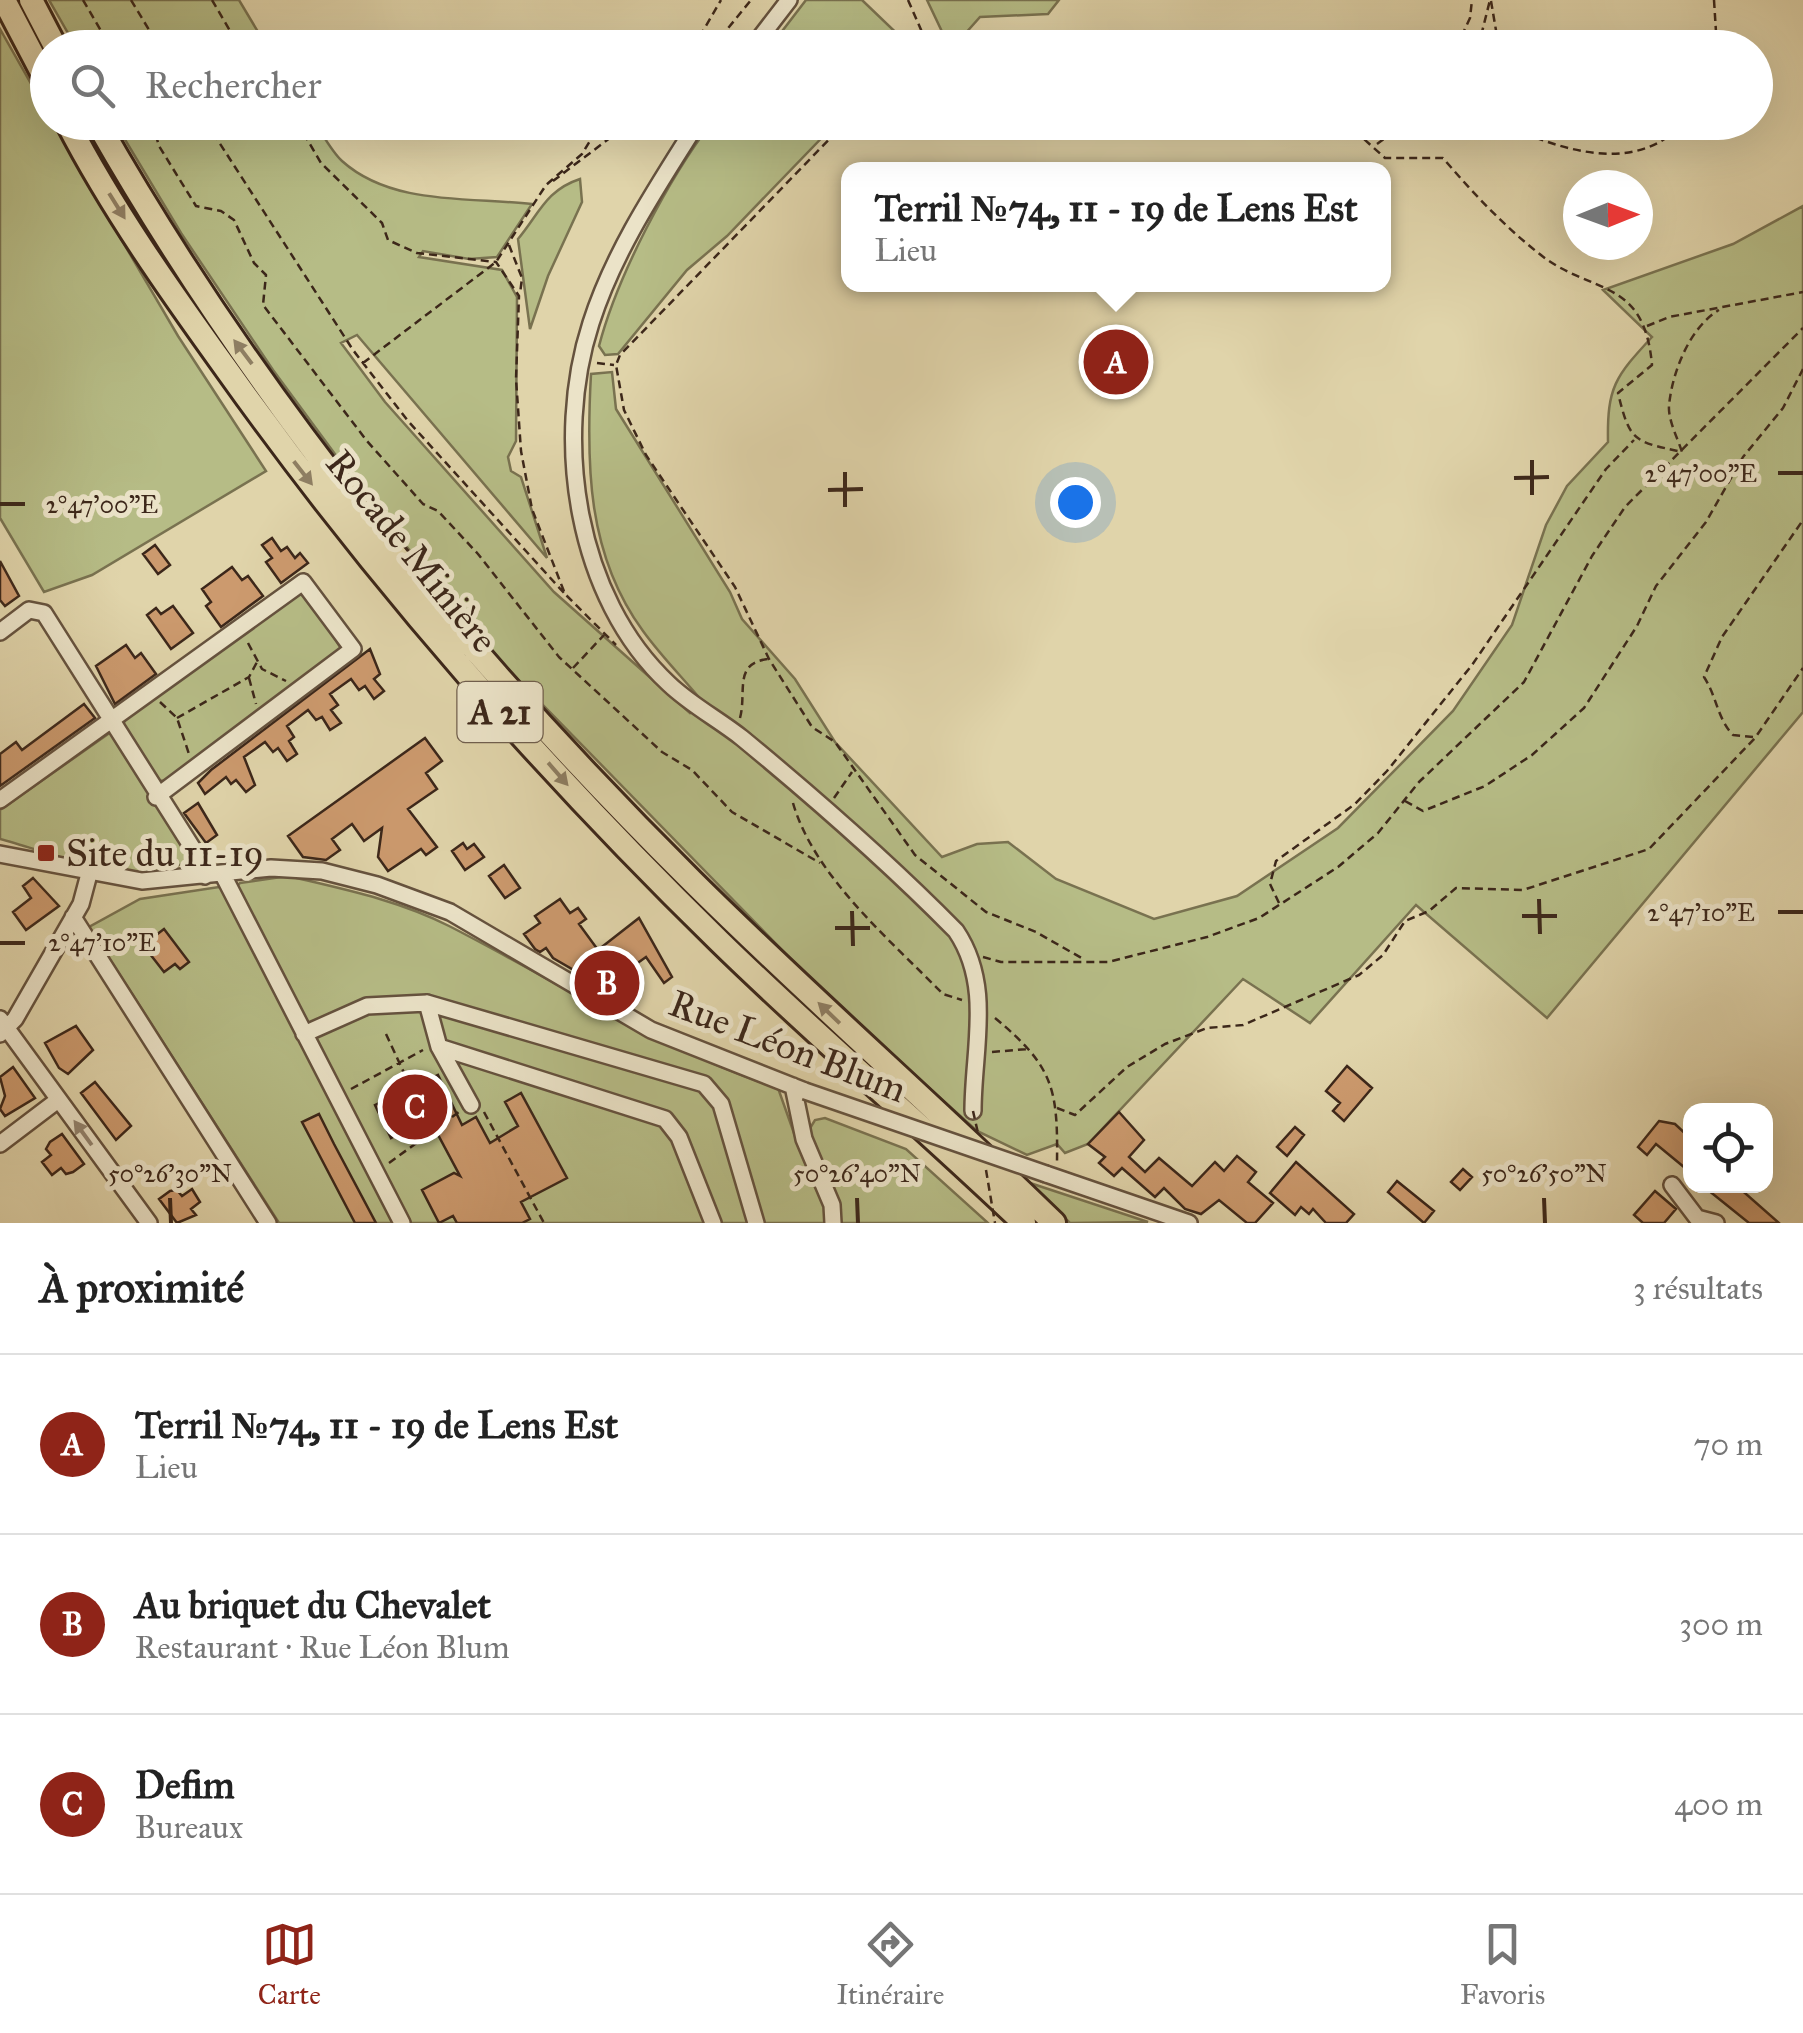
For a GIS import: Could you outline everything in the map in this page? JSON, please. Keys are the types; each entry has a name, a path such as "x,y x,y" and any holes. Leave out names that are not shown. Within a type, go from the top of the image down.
{"highway":[{"path":"4,0 30,50"},
{"path":"31,0 47,30"},
{"name":"Rocade Minière","path":"78,140 174,297 258,413 407,604 492,704 718,940 1024,1223"},
{"name":"Rocade Minière","path":"108,140 147,210 234,341 350,497 455,625 692,881 1054,1223"}],"street":[{"path":"766,30 789,0"},
{"path":"687,140 617,257 582,359 574,414 586,550 619,622 667,682 823,808 920,895 972,955 980,1005 972,1111"},
{"path":"0,800 304,582 353,649 156,796"},
{"path":"0,632 30,610 44,613 156,796 214,874 304,1034 402,1223"},
{"name":"Rue Léon Blum","path":"0,854 142,882 270,868 322,871 377,885 450,912 651,1030 799,1088 1189,1223"},
{"path":"89,874 86,892 73,917 2,1027 148,1223"},
{"path":"73,917 268,1223"},
{"path":"304,1034 368,1006 426,1003 704,1084 721,1104 756,1223"},
{"path":"426,1003 439,1047 471,1105"},
{"path":"439,1047 665,1119 679,1137 713,1223"},
{"path":"799,1088 804,1138 832,1205 833,1223"},
{"path":"0,1144 58,1100"},
{"path":"1672,1185 1695,1221 1716,1223"}],"path":[{"path":"83,0 100,30"},
{"path":"131,0 149,30"},
{"path":"212,0 230,30"},
{"path":"704,30 721,0"},
{"path":"727,30 751,0"},
{"path":"908,0 921,30"},
{"path":"1464,30 1472,0"},
{"path":"1482,30 1490,0"},
{"path":"1490,0 1495,30"},
{"path":"1714,0 1716,30"},
{"path":"156,140 196,206 221,211 234,220 254,262 266,274 264,305 332,396 423,504 438,512 478,554 539,634 662,752 692,770 732,812 820,864"},
{"path":"218,140 363,362 408,421 565,594 618,646"},
{"path":"307,140 321,164 382,224 388,240 428,256 496,262"},
{"path":"363,362 496,262 546,185 582,154 591,140"},
{"path":"546,185 571,171 610,140"},
{"path":"828,140 671,298 616,365 624,410 646,455 734,587 769,659 812,727 835,742 915,855 986,912 1036,932 1086,960"},
{"path":"1369,140 1385,158 1443,158 1466,188 1541,256 1588,277 1630,304 1646,327 1652,365 1618,392 1628,432 1636,439 1682,452"},
{"path":"1377,144 1382,140"},
{"path":"1533,140 1590,153 1621,153 1659,140"},
{"path":"508,244 522,278 516,379 521,451 532,510 565,594"},
{"path":"496,262 519,296"},
{"path":"1646,327 1668,317 1803,292"},
{"path":"1682,452 1668,408 1683,356 1700,321 1719,310"},
{"path":"972,955 1000,962 1108,962 1207,937 1259,918 1338,867 1378,833 1404,800 1524,682 1592,556 1625,507 1803,328"},
{"path":"598,363 616,365"},
{"path":"1404,800 1424,811 1485,786 1532,756 1584,708 1637,626 1656,586 1706,522 1743,457 1783,408 1803,369"},
{"path":"1280,905 1270,884 1276,861 1355,804 1387,772 1472,665 1606,469 1636,439"},
{"path":"1754,738 1734,735 1720,721 1717,697 1704,678 1722,638 1803,520"},
{"path":"244,622 250,653 257,662 302,689"},
{"path":"573,668 605,634"},
{"path":"733,732 741,716 745,668 752,661 769,659"},
{"path":"177,718 249,677 257,662"},
{"path":"1056,1108 1075,1115 1127,1068 1165,1044 1207,1028 1243,1025 1360,975 1382,956 1404,921 1428,911 1456,888 1523,890 1649,849 1754,738 1803,668"},
{"path":"249,677 260,720"},
{"path":"145,694 167,706 177,718 193,769"},
{"path":"823,808 853,770"},
{"path":"792,781 792,802 802,835 820,864 943,994 980,1005 1022,1037 1030,1049 1055,1092 1050,1175"},
{"path":"386,1034 412,1088"},
{"path":"336,1096 439,1047"},
{"path":"976,1053 1030,1049"},
{"path":"376,1173 432,1128 471,1105 483,1112 544,1223"}],"green space":[{"path":"49,0 239,0 257,30 66,30"},
{"path":"806,0 862,0 893,30 783,30"},
{"path":"927,0 1059,0 1048,14 980,17 968,30 941,30"},
{"path":"0,29 30,82 30,140 63,140 178,336 266,471 92,575 44,592 0,518"},
{"path":"125,140 326,140 342,161 384,186 432,197 532,204 497,257 469,259 423,251 419,257 502,270 517,297 516,441 508,457 511,471 521,477 547,558 357,335 341,343 385,402 554,592 690,713 702,701 650,640 624,602 601,540 590,475 591,374 612,372 616,409 730,592 742,619 795,679 835,742 942,857 977,844 1008,842 1056,879 1154,919 1237,896 1338,828 1453,711 1512,625 1546,525 1567,486 1608,442 1609,408 1616,384 1652,337 1603,290 1733,244 1803,206 1803,712 1547,1018 1416,905 1310,1023 1243,979 1088,1144 1065,1153 1057,1144 1027,1155 977,1131 826,995 500,661 371,503 273,370 181,233"},
{"path":"699,140 820,140 727,236 687,270 618,354 605,355 599,346 618,290 646,229"},
{"path":"580,179 582,202 548,276 530,329 518,239 551,196"},
{"path":"297,591 305,592 342,650 164,781 155,780 123,725 126,717"},
{"path":"111,732 191,859 147,872 122,871 0,839 0,810"},
{"path":"288,876 370,896 430,917 651,1035 778,1088 796,1139 804,1138 815,1120 825,1118 906,1149 988,1223 279,1223 89,927 140,899 219,887 232,892 240,883"},
{"path":"1027,1182 1148,1222 1070,1223"}],"building":[{"path":"272,538 281,551 287,547 295,558 300,553 308,563 281,583 266,562 272,558 262,545"},
{"path":"155,545 170,565 158,574 143,554"},
{"path":"0,561 19,596 5,606 0,600"},
{"path":"232,567 242,580 248,576 263,596 221,627 206,606 211,602 202,589"},
{"path":"173,606 193,633 171,649 147,615 156,608 161,614"},
{"path":"126,645 135,658 141,653 156,674 115,704 96,666"},
{"path":"370,649 380,674 374,679 384,691 374,699 365,686 359,690 351,679 330,694 338,705 331,710 341,723 330,730 322,717 316,720 308,710 287,726 294,737 289,741 297,754 287,761 278,748 273,752 265,742 244,757 255,785 246,792 236,780 231,784 226,777 205,794 198,783 211,770"},
{"path":"84,704 95,718 0,786 0,754 16,742 22,750"},
{"path":"425,738 442,761 426,773 437,789 408,809 437,847 426,855 421,849 388,871 378,857 382,828 364,841 352,824 332,839 340,850 326,860 303,857 288,836"},
{"path":"198,803 217,835 206,843 184,813"},
{"path":"463,843 467,849 474,844 484,857 465,870 452,851"},
{"path":"504,865 520,888 505,898 489,876"},
{"path":"33,878 59,906 26,930 13,912 31,898 23,886"},
{"path":"560,899 570,913 578,908 586,919 579,924 598,950 639,918 672,977 664,983 646,957 625,972 637,988 622,998 553,958 546,948 540,952 535,949 524,934 540,923 535,916"},
{"path":"164,929 189,962 180,969 175,964 164,972 143,945"},
{"path":"76,1026 93,1050 68,1074 59,1068 45,1043"},
{"path":"1347,1066 1372,1088 1344,1121 1333,1111 1340,1103 1326,1091"},
{"path":"13,1067 35,1098 5,1116 0,1109 5,1096 0,1077"},
{"path":"438,1075 462,1125 476,1117 490,1143 518,1126 505,1102 521,1093 567,1178 521,1202 530,1219 522,1223 457,1223 453,1216 439,1223 422,1190 454,1173 460,1176 429,1118 391,1138 375,1105"},
{"path":"95,1082 131,1126 116,1140 81,1093"},
{"path":"1119,1112 1144,1140 1129,1157 1145,1172 1159,1158 1192,1186 1215,1162 1224,1171 1237,1156 1256,1172 1248,1182 1273,1203 1255,1223 1247,1223 1219,1200 1201,1214 1185,1209 1164,1188 1155,1197 1122,1168 1114,1176 1099,1163 1105,1157 1088,1144"},
{"path":"319,1114 376,1223 355,1223 302,1122"},
{"path":"1659,1121 1675,1124 1683,1131 1683,1166 1656,1144 1647,1155 1638,1147"},
{"path":"1295,1127 1304,1135 1287,1156 1277,1147"},
{"path":"62,1134 84,1164 73,1172 66,1174 61,1168 52,1175 42,1162 51,1155 46,1149 50,1142"},
{"path":"1296,1162 1354,1214 1346,1223 1326,1223 1313,1209 1309,1214 1301,1207 1295,1215 1270,1193"},
{"path":"1463,1169 1472,1177 1460,1190 1451,1182"},
{"path":"1397,1181 1434,1211 1424,1223 1388,1192"},
{"path":"192,1189 200,1202 191,1209 196,1215 177,1223 159,1199 170,1191 177,1190 182,1196"},
{"path":"1655,1191 1676,1209 1664,1223 1643,1223 1634,1215"},
{"path":"1712,1193 1745,1193 1779,1223 1749,1223"}],"place":[{"name":"Terril №74, 11 - 19 de Lens Est","path":"1116,362"},
{"name":"Site du 11-19","path":"46,853"},
{"name":"Au briquet du Chevalet","path":"607,983"},
{"name":"Defim","path":"415,1107"}]}
